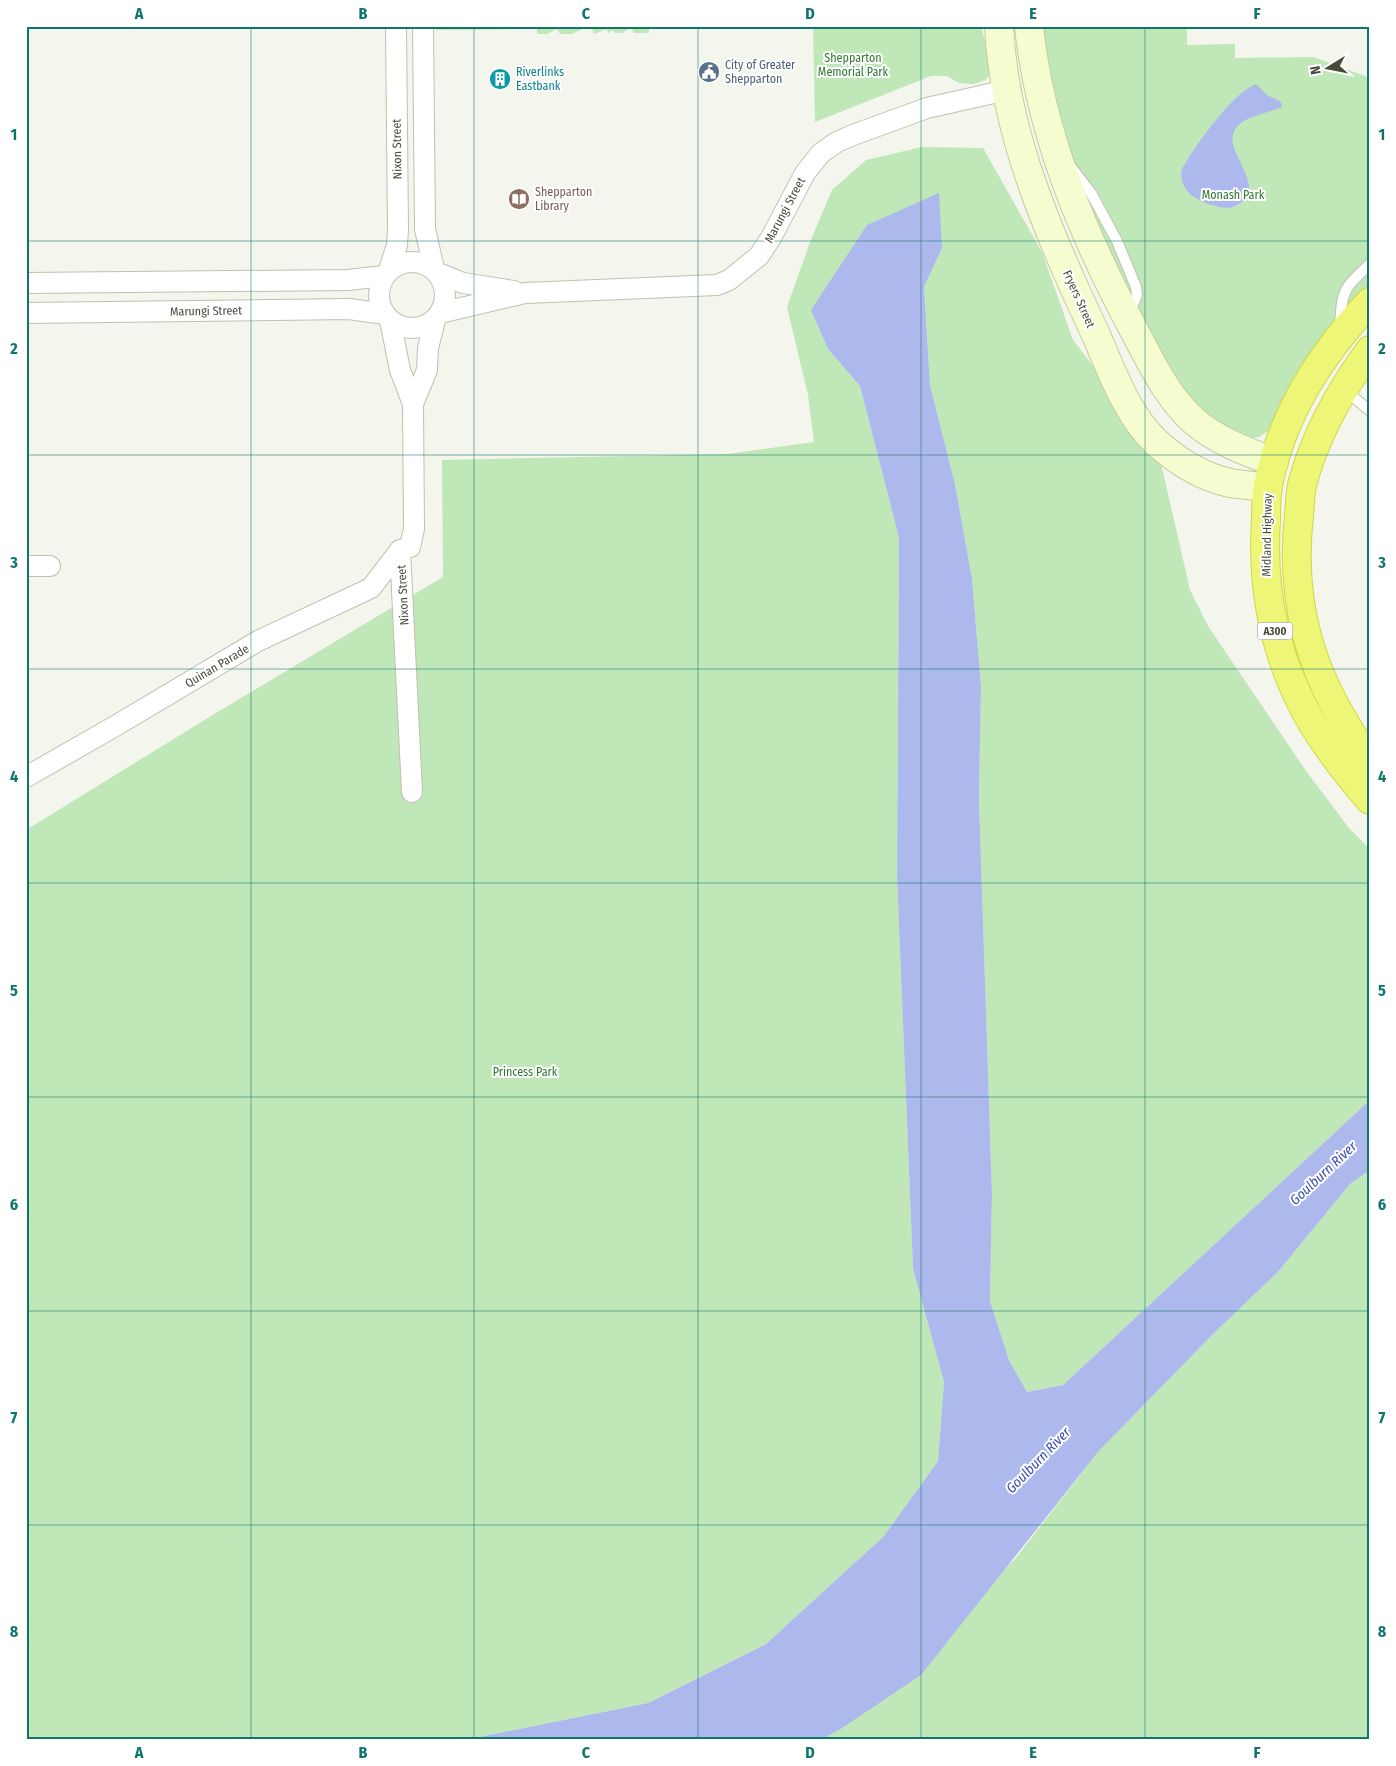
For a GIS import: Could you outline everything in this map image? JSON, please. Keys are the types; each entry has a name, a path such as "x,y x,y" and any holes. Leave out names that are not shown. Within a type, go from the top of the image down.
{"highway":[{"name":"Midland Highway","path":"1370,302 1339,335 1297,402 1271,475 1264,539 1265,570 1273,625 1283,660 1308,715 1338,761 1370,800"},
{"name":"A300","path":"1370,350 1343,388 1326,421 1302,486 1298,524 1298,590 1309,641 1319,673 1333,704 1370,764"},
{"path":"1271,475 1302,486"}],"street":[{"name":"Nixon Street","path":"387,273 397,245 398,230 396,26"},
{"path":"423,26 425,229 436,272"},
{"path":"1029,26 1038,86 1056,150 1090,238 1127,317 1162,382 1193,420 1214,436 1235,447 1271,475"},
{"name":"Fryers Street","path":"998,29 1011,110 1039,205 1065,269 1115,378 1137,420 1157,442 1180,461 1199,472 1229,482 1271,475"},
{"path":"1007,90 1038,86"},
{"name":"Marungi Street","path":"436,272 463,283 525,293 717,285 729,280 759,256 772,236 805,173 821,153 837,142 927,108 995,91 1007,90"},
{"path":"397,141 424,141"},
{"path":"407,262 426,264 436,272 444,283 446,293 445,304 438,316 427,325 418,328 398,326 387,317 380,305 379,295 380,286 387,273 398,265 407,262"},
{"path":"26,283 348,280 387,273"},
{"path":"105,282 106,312"},
{"name":"Marungi Street","path":"438,316 525,293"},
{"name":"Marungi Street","path":"26,313 349,309 387,317"},
{"name":"Nixon Street","path":"413,404 427,370 428,348 438,316"},
{"name":"Nixon Street","path":"387,317 400,370 413,404 414,529 410,548 400,550 412,792"},
{"name":"Quinan Parade","path":"26,777 258,641 371,588 400,550"},
{"path":"26,566 50,566"}],"lane":[{"path":"1339,335 1343,293 1349,284 1370,264"},
{"path":"1343,388 1370,411"}],"green space":[{"path":"435,26 590,26 571,34 560,34 557,29 547,34 537,34 537,29 436,30"},
{"path":"591,26 649,26 649,33 634,33 631,28 622,33 615,33 613,30 608,33 607,29 594,34"},
{"name":"Shepparton Memorial Park","path":"813,26 981,26 993,72 985,80 974,84 959,83 947,76 931,76 815,122"},
{"name":"Monash Park","path":"1039,26 1187,26 1187,45 1235,44 1235,58 1314,57 1370,78 1370,285 1351,302 1270,430 1259,437 1245,439 1208,423 1157,359 1084,194 1057,114"},
{"name":"Princess Park","path":"922,147 983,148 1042,252 1073,340 1158,450 1190,590 1208,626 1306,771 1349,828 1370,849 1370,1100 1063,1385 1027,1392 1009,1360 990,1301 992,1194 979,800 981,686 972,579 955,484 930,385 924,287 942,248 828,349 860,386 899,538 897,877 913,1269 944,1382 938,1461 884,1536 766,1644 648,1703 464,1740 26,1740 26,830 211,716 443,577 442,460 728,454 814,442 808,395 787,307 810,242 832,190 866,160"},
{"path":"1370,1170 1370,1740 820,1740 839,1730 1015,1559 1098,1452 1214,1333 1277,1273 1350,1184"}],"water":[{"path":"1254,85 1257,85 1267,95 1281,102 1282,107 1245,120 1236,128 1233,144 1248,181 1249,190 1246,198 1241,203 1230,208 1204,202 1189,193 1184,186 1181,178 1182,169 1204,135 1225,110 1235,99"},
{"name":"Goulburn River","path":"939,193 942,248 924,287 930,385 955,484 972,579 981,686 979,800 992,1194 990,1301 1009,1360 1027,1392 1063,1385 1370,1100 1370,1170 1350,1184 1277,1273 1214,1333 1098,1452 921,1675 839,1730 820,1740 464,1740 648,1703 766,1644 884,1536 938,1461 944,1382 913,1269 897,877 899,538 860,386 828,349 811,310 867,225"}],"place":[{"name":"City of Greater Shepparton","path":"709,72"},
{"name":"Riverlinks Eastbank","path":"500,79"},
{"name":"Shepparton Library","path":"519,199"}]}
